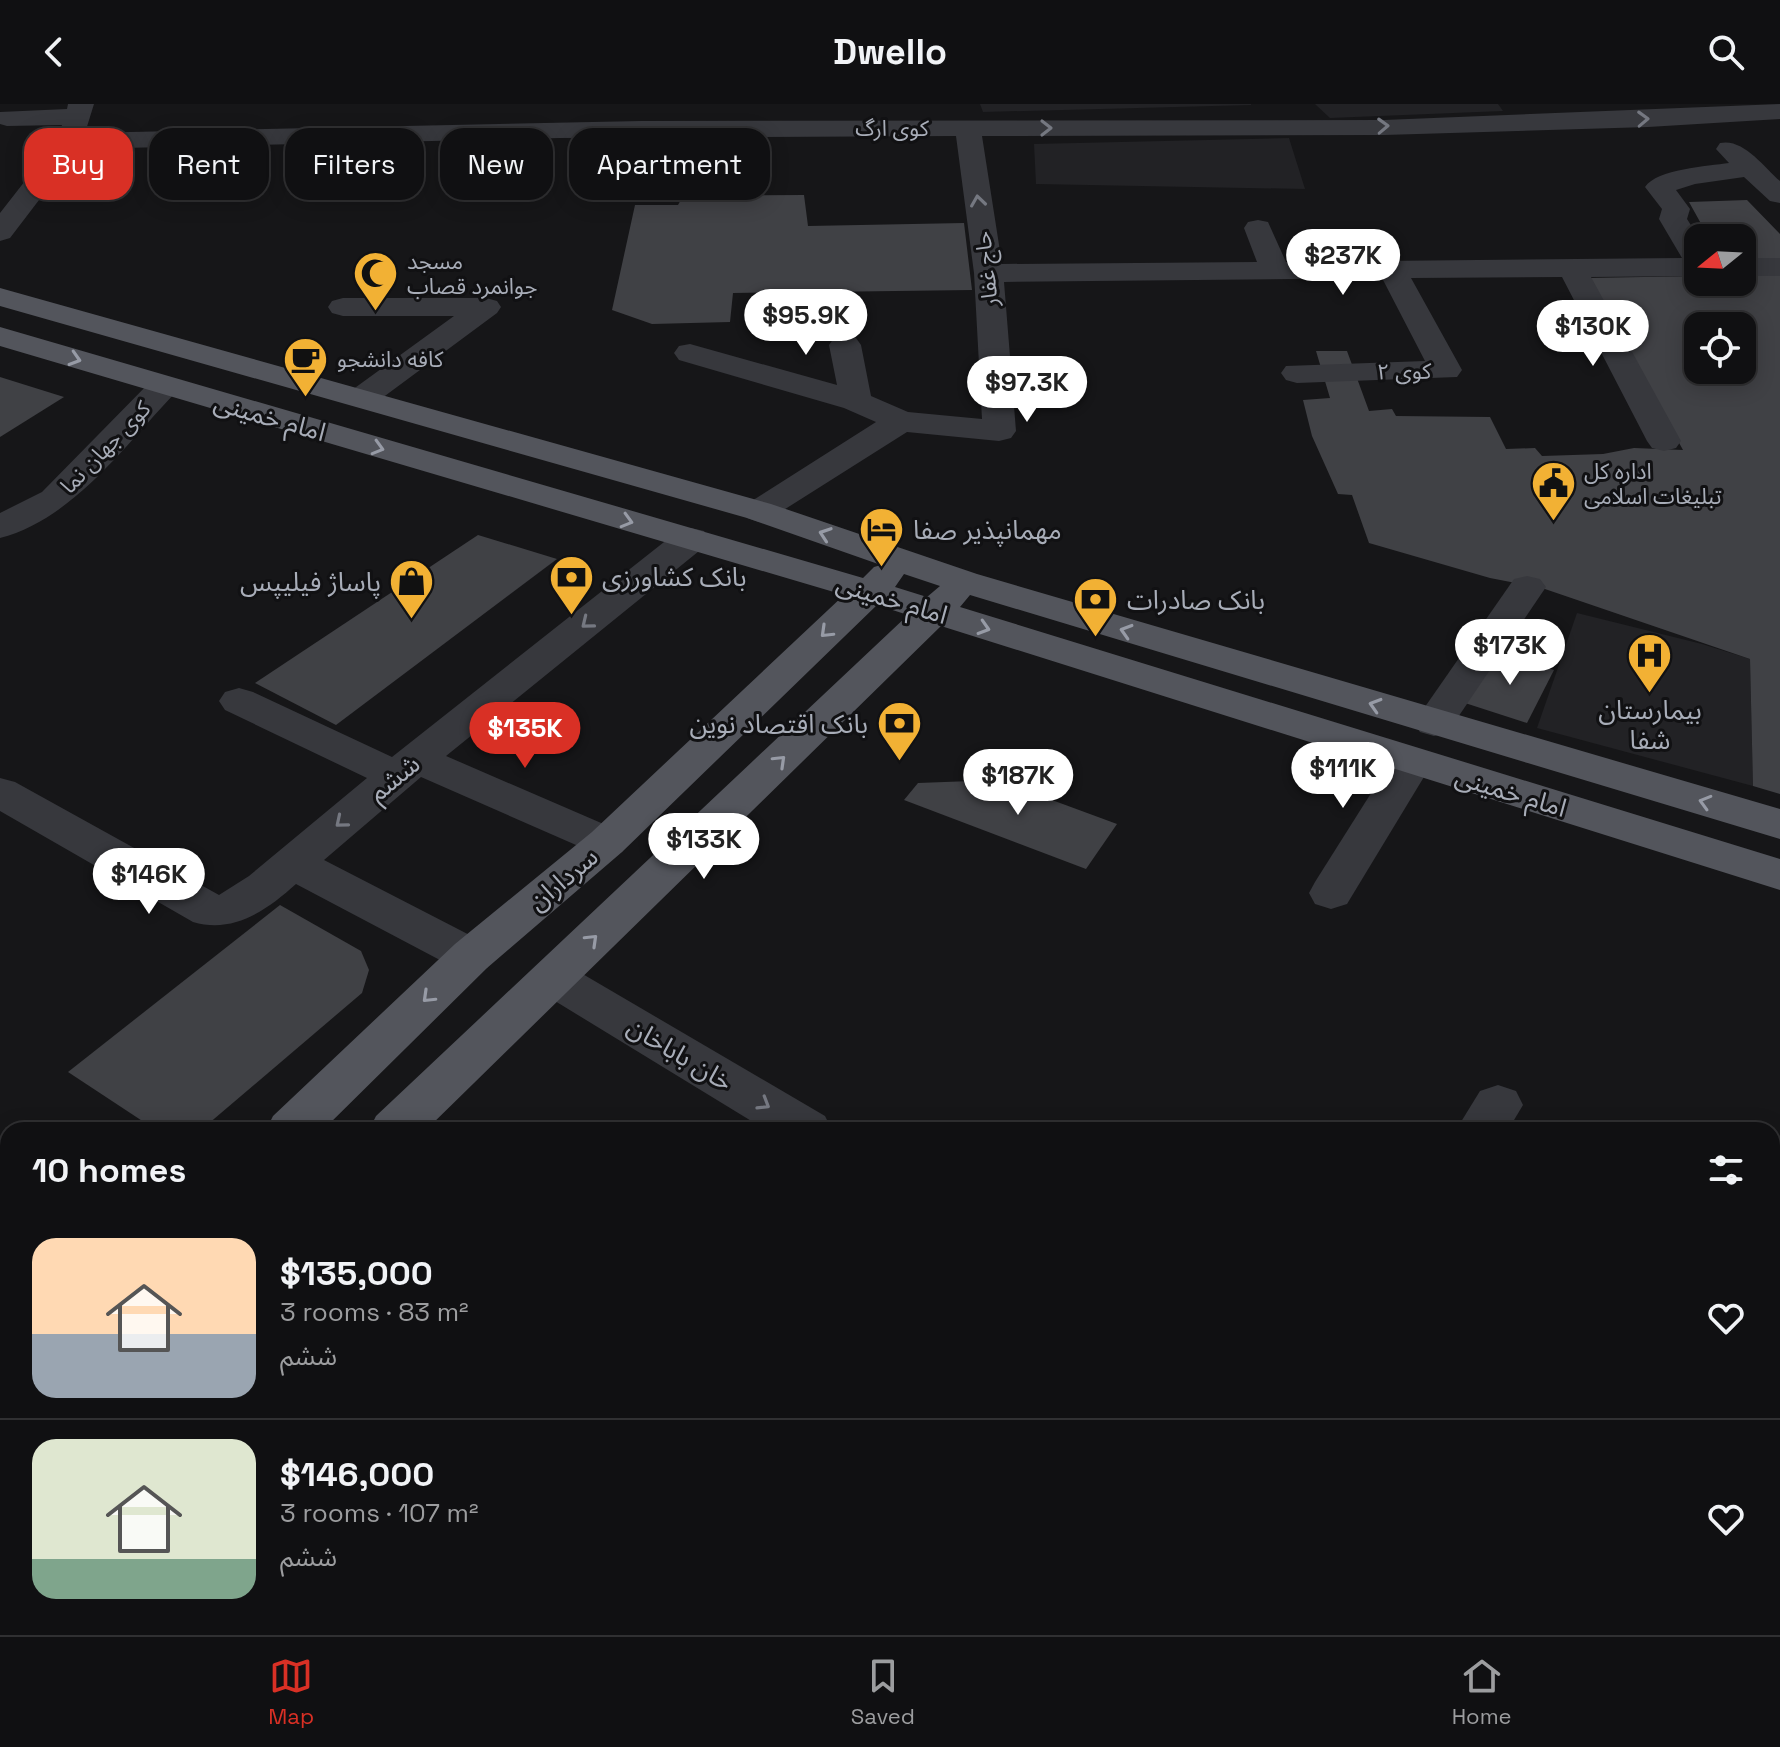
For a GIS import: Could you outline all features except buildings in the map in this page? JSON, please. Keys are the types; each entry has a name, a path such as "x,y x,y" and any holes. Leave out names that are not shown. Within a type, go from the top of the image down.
{"main road":[{"name":"امام خمینی","path":"0,297 759,511 904,561 949,597 1412,762 1780,875"},
{"name":"امام خمینی","path":"0,336 869,591 949,597 1434,723 1780,824"},
{"name":"سرداران","path":"299,1122 471,956 607,842 904,561"},
{"path":"402,1122 949,597"}],"street":[{"path":"1169,104 1182,129"},
{"path":"1284,104 1305,129"},
{"name":"کوی ارگ","path":"7,118 242,126 867,116 968,128 1305,129 1695,117 1780,111"},
{"path":"1695,117 1780,195"},
{"name":"حاج غفار","path":"901,421 999,431 989,273 968,128"},
{"path":"1684,237 1673,219 1676,209 1659,187 1691,176 1750,168"},
{"path":"0,190 24,190"},
{"path":"0,232 24,198"},
{"path":"1258,228 1275,270"},
{"path":"989,273 1684,267"},
{"path":"1756,267 1780,267"},
{"path":"1572,268 1664,441"},
{"name":"کوی ۲","path":"1297,373 1446,370 1392,270"},
{"path":"343,307 486,307 363,397"},
{"path":"845,345 856,401"},
{"path":"690,353 856,401 901,421"},
{"name":"کوی جهان نما","path":"0,527 54,499 164,386"},
{"path":"759,511 901,421"},
{"name":"ششم","path":"0,792 209,911 222,912 235,908 691,539"},
{"path":"1434,723 1527,587"},
{"path":"239,701 607,842"},
{"path":"1331,893 1412,762"},
{"path":"293,863 471,956"},
{"name":"خان باباخان","path":"553,978 794,1122"}],"shaded area":[{"path":"980,104 1251,104 1251,105 983,112"},
{"path":"1315,104 1498,104 1503,111 1330,118"},
{"path":"1289,138 1305,189 1036,184 1034,144"},
{"name":"بیمارستان شفا","path":"1577,613 1750,659 1753,786 1537,728"}],"place":[{"name":"مسجد جوانمرد قصاب","path":"376,313"},
{"name":"کافه دانشجو","path":"306,398"},
{"name":"اداره کل تبلیغات اسلامی","path":"1553,523"},
{"name":"مهمانپذیر صفا","path":"882,569"},
{"name":"بانک کشاورزی","path":"571,616"},
{"name":"پاساژ فیلیپس","path":"412,621"},
{"name":"بانک صادرات","path":"1096,639"},
{"name":"بیمارستان شفا","path":"1650,694"},
{"name":"بانک اقتصاد نوین","path":"899,763"}]}
